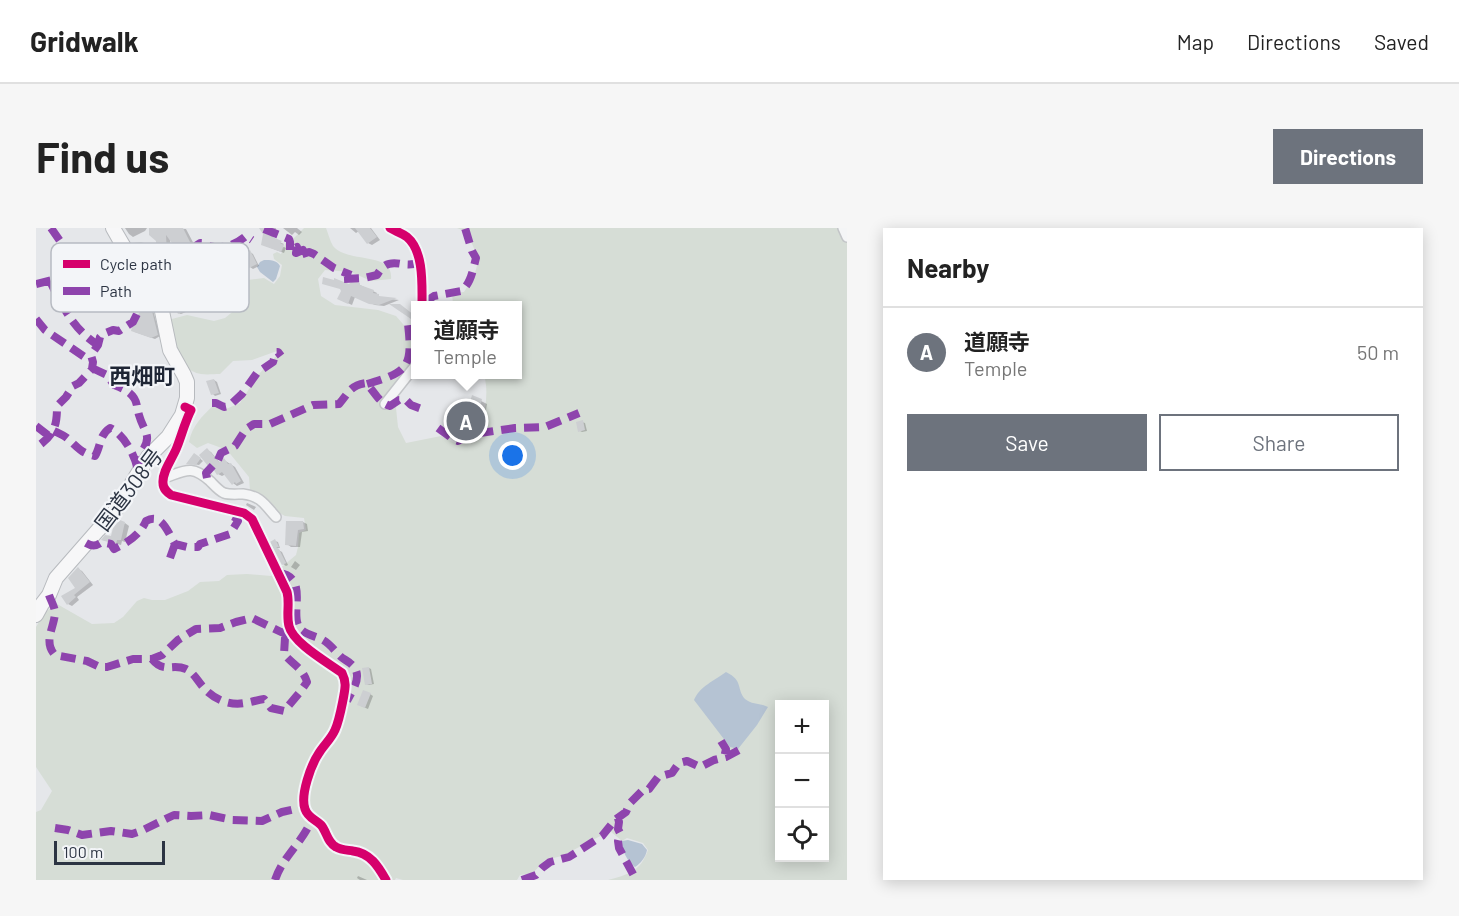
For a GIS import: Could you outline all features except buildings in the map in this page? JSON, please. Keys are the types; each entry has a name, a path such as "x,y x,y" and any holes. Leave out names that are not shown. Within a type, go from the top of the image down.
{"highway":[{"name":"国道308号","path":"113,228 122,243"},
{"name":"国道308号","path":"36,615 56,578 112,516 148,457 173,430 182,415 187,382 170,350 162,312"}],"street":[{"path":"390,228 406,236 413,244 422,272 422,301"},
{"path":"843,228 847,237"},
{"path":"385,404 411,371"},
{"path":"185,407 191,410 166,470 163,483 166,491 171,495 244,513 252,519 287,592 288,620 293,636 342,673 346,688 340,714 334,731 313,763 304,792 304,807 310,818 319,823 335,847 365,853 374,861 386,880"},
{"path":"164,478 188,469 195,470 224,493 256,498 267,505 273,514 252,519"}],"shaded area":[{"path":"304,228 326,228 333,246 340,251 378,261 390,270 391,279 371,281 351,272 325,270 318,279 321,296 335,305 378,310 396,316 411,333 411,364 404,373 396,408 398,427 406,443 441,436 459,445 482,427 486,394 485,379 522,379 522,301 453,301 452,293 464,292 474,275 477,264 476,253 470,240 457,228 847,228 847,880 608,880 637,868 648,850 643,843 627,838 622,841 610,831 562,856 545,860 533,873 520,875 517,880 403,880 396,878 395,880 36,880 36,812 41,810 52,791 36,767 36,627 45,612 57,604 92,624 114,623 123,617 137,601 144,598 165,600 188,591 200,582 219,581 227,575 271,576 296,555 299,533 306,530 304,518 285,516 274,510 266,499 250,491 249,477 227,450 208,443 197,448 189,442 195,426 205,413 214,405 226,409 240,403 258,375 279,353 277,351 252,360 233,361 220,374 201,374 186,367 181,360 168,320 187,315 214,321 225,318 232,312 249,312 249,280 264,278 274,284 280,276 282,265 274,259 273,254 277,252 281,254 287,240 294,238"}],"water":[{"path":"264,260 275,261 280,266 273,282 257,267"},
{"path":"726,672 738,682 745,699 768,707 738,749 730,747 694,700 703,688"},
{"path":"628,840 642,844 647,850 635,867 627,859 623,848 622,841"}],"marked path":[{"path":"51,228 61,243"},
{"path":"430,301 434,296 461,291 469,280 476,258 465,228"},
{"path":"264,229 289,239 290,251 297,247 296,253 303,250 300,255 309,252 334,268 351,275"},
{"path":"236,243 246,236 252,240"},
{"path":"344,279 377,275 382,268 392,263 408,265 419,262"},
{"path":"36,284 51,280"},
{"path":"67,312 75,325 98,345"},
{"path":"41,444 54,428 57,406 73,386 92,369 91,355 100,337 113,330 119,331 133,322 138,312"},
{"path":"36,319 45,330 86,358 91,358"},
{"path":"367,384 391,376 405,366 409,350 408,324"},
{"path":"212,403 224,407 229,406 242,394 257,373 273,362 276,352 281,356"},
{"path":"92,368 107,375 114,385 125,390 134,398 147,434 146,443 140,454 143,464"},
{"path":"207,478 206,473 221,453 235,446 246,429 254,424 270,424 313,405 339,404 350,390 361,384 366,383 380,399 390,406 399,400 406,400 411,405 422,409"},
{"path":"438,428 458,441 473,434 515,428 545,427 579,413"},
{"path":"36,426 49,436"},
{"path":"54,431 67,438 82,451 95,456 102,437 110,428 120,435 129,447 138,473"},
{"path":"86,543 94,546 102,542 111,544 114,549 133,538 146,521 156,519 164,525 175,544 198,547 200,544 230,534 238,521 226,513"},
{"path":"170,558 175,544"},
{"path":"279,573 294,581 297,596 297,621 301,630 330,645 355,668 356,682 347,701"},
{"path":"49,595 55,613 49,640 55,655 87,661 100,667 133,659 152,659 162,655 178,640 196,629 220,628 252,618 287,634 293,630"},
{"path":"152,659 160,666 186,669 207,691 222,701 239,704 264,699 271,708 284,711 307,682 300,670 284,654 285,638 292,633"},
{"path":"721,741 726,749 724,758"},
{"path":"522,880 536,875 550,862 569,857 602,836 615,820 626,812 630,803 643,790 649,789 658,777 672,773 679,763 687,761 700,767 741,749"},
{"path":"55,828 82,835 111,831 132,834 174,815 209,815 232,820 262,821 282,812 304,807"},
{"path":"618,818 619,848 634,876"},
{"path":"275,880 312,819"}],"cycle path":[{"path":"390,228 407,237 417,251 421,269 422,301"},
{"path":"185,407 191,410 164,474 164,487 171,495 244,513 252,519 287,592 288,622 292,632 311,652 342,673 345,686 339,719 310,772 305,788 305,809 321,825 333,845 369,857 386,880"}],"place":[{"name":"道願寺","path":"466,421"}],"district":[{"name":"西畑町","path":"142,375"}]}
